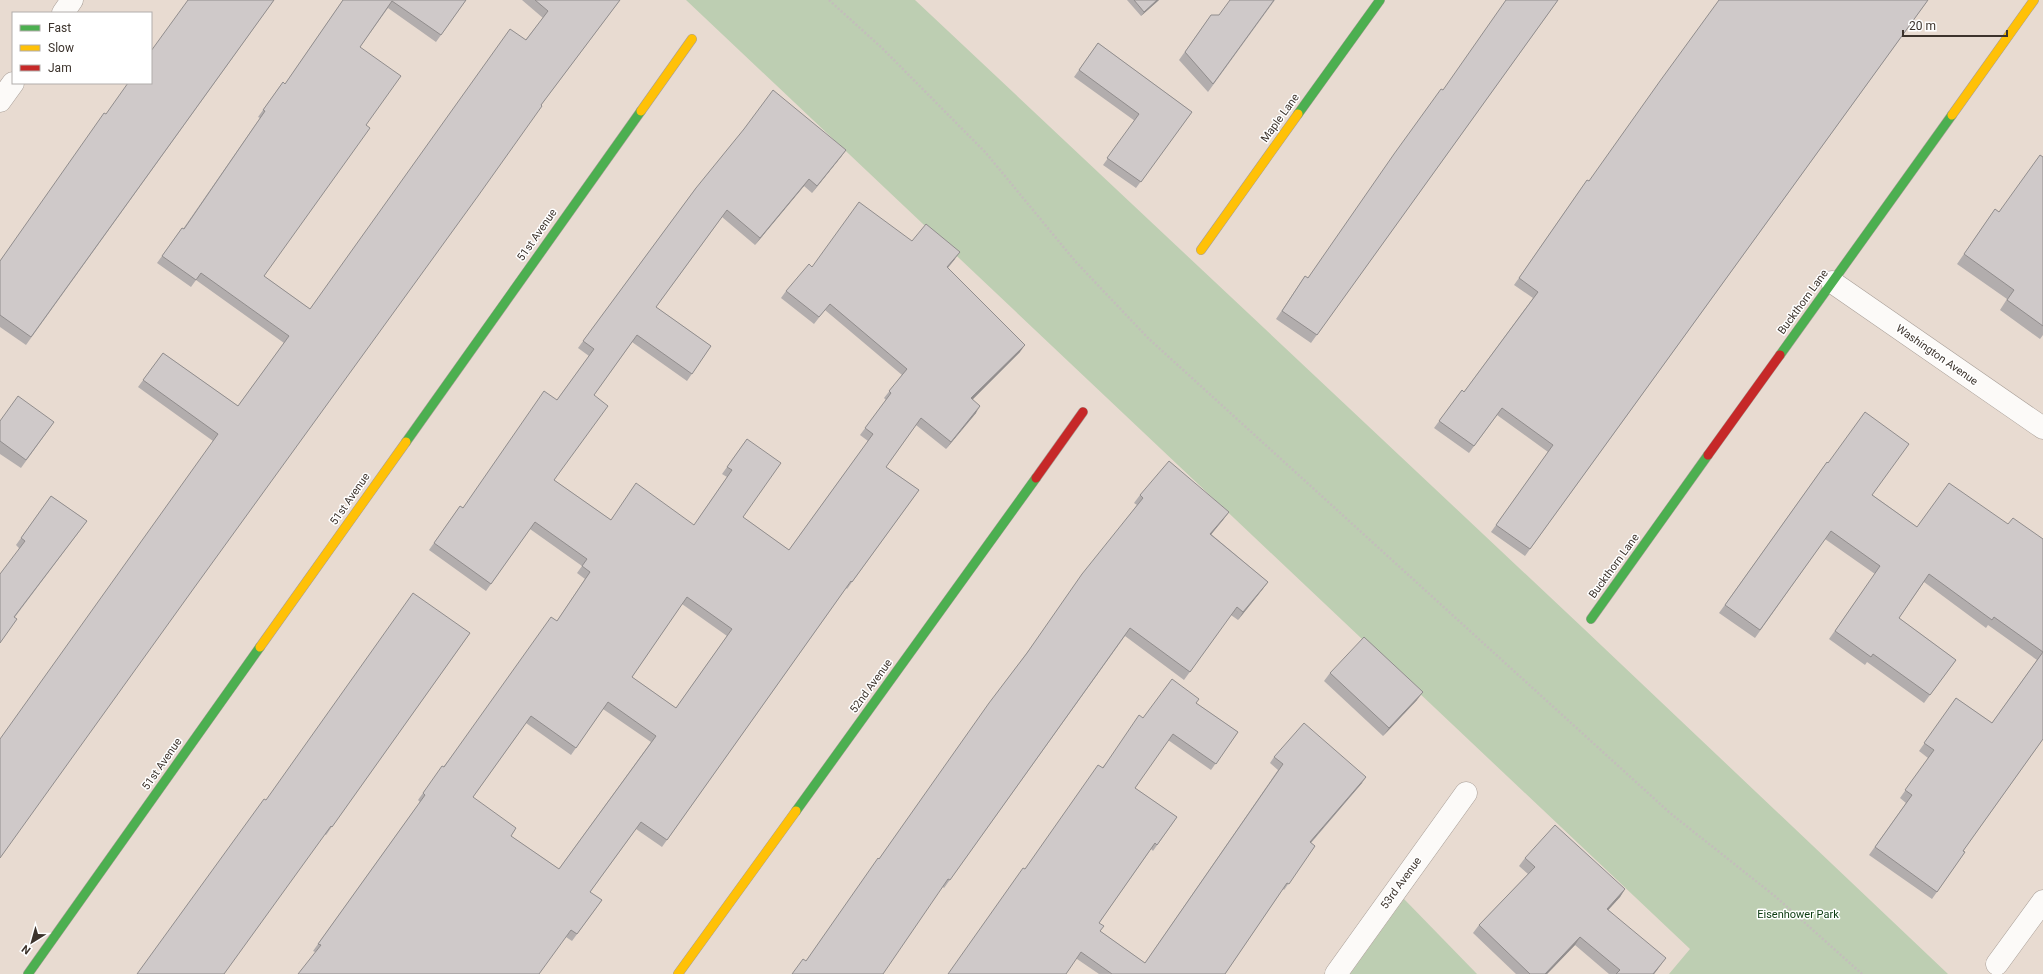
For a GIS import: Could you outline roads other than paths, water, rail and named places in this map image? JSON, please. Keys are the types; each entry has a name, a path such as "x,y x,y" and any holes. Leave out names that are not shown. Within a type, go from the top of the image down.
{"street":[{"path":"64,12 72,0"},
{"name":"Maple Lane","path":"1201,250 1380,0"},
{"name":"Buckthorn Lane","path":"1591,619 2034,0"},
{"name":"51st Avenue","path":"28,974 692,39"},
{"path":"0,101 12,84"},
{"name":"Washington Avenue","path":"1832,282 2043,428"},
{"name":"52nd Avenue","path":"678,974 1082,412"},
{"name":"53rd Avenue","path":"1336,974 1466,793"},
{"path":"1997,964 2043,901"}],"park label":[{"name":"Eisenhower Park","path":"1798,914"}]}
